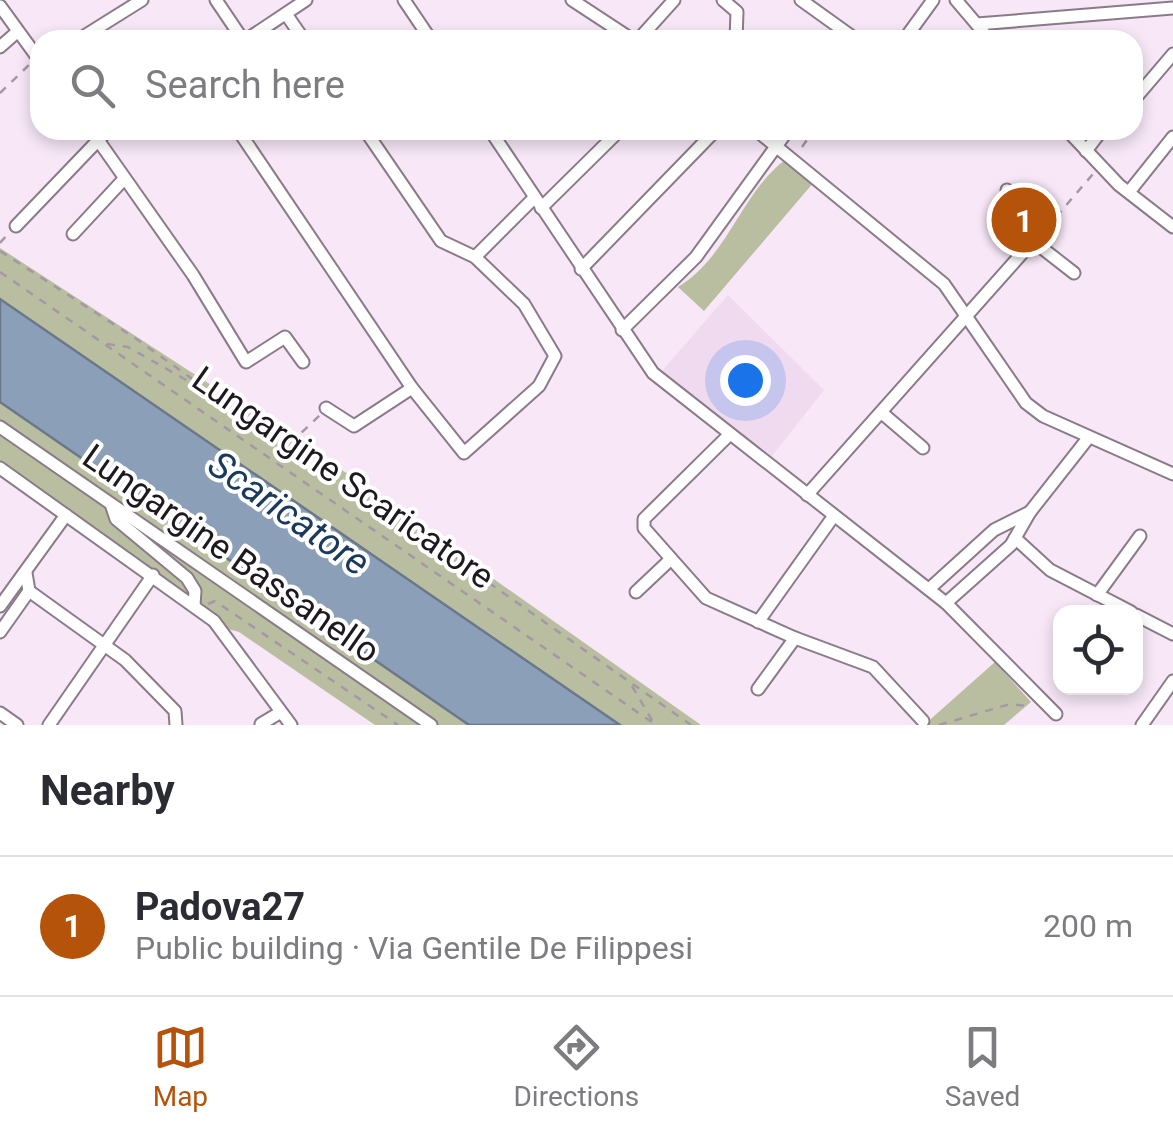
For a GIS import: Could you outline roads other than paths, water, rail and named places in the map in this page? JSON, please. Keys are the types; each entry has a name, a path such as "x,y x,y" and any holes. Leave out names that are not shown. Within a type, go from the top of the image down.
{"street":[{"path":"94,30 142,0"},
{"path":"216,0 237,30"},
{"path":"260,30 306,0"},
{"path":"404,0 424,30"},
{"path":"572,0 620,30"},
{"path":"646,30 674,0"},
{"path":"723,0 737,12 736,30"},
{"path":"801,0 842,30"},
{"path":"911,30 933,0"},
{"path":"956,0 982,30"},
{"path":"0,6 30,49"},
{"path":"977,24 1173,8"},
{"path":"286,14 297,30"},
{"path":"0,47 17,32"},
{"path":"1143,90 1173,54"},
{"path":"1129,192 1173,137"},
{"path":"16,226 91,140"},
{"path":"102,140 124,179 193,275 246,362 285,337 302,362"},
{"path":"245,140 412,388 464,452 538,386 555,356 524,304 474,257 440,241 372,140"},
{"path":"497,140 653,374 946,603 1056,714"},
{"path":"474,257 609,140"},
{"path":"582,269 706,140"},
{"path":"771,140 926,268 968,315 1026,403 1173,474"},
{"path":"622,330 696,258 781,140"},
{"path":"1076,140 1100,167 1173,226"},
{"path":"1086,151 1094,140"},
{"path":"73,234 124,179"},
{"path":"807,494 1049,226 1007,190"},
{"path":"1033,240 1074,274"},
{"path":"326,408 354,426 412,388"},
{"path":"882,413 923,448"},
{"name":"Lungargine Bassanello","path":"0,427 431,725"},
{"path":"729,435 644,518 644,528 706,598 873,667 923,721"},
{"path":"946,603 1015,538 1030,512 1090,437"},
{"path":"0,468 199,609 226,634 291,725"},
{"path":"113,506 116,519 190,582 199,609"},
{"path":"929,590 994,530 1030,512"},
{"path":"0,606 66,515"},
{"path":"758,622 833,517"},
{"path":"1097,596 1140,536"},
{"path":"1015,538 1050,570 1115,605"},
{"path":"636,592 670,559"},
{"path":"0,632 29,591 26,572"},
{"path":"49,725 153,576"},
{"path":"29,591 104,645 157,690 175,711 176,725"},
{"path":"1143,619 1173,634"},
{"path":"758,689 795,638"},
{"path":"1142,725 1173,680"},
{"path":"262,724 281,712"},
{"path":"0,713 17,725"}],"water":[{"name":"Scaricatore","path":"0,299 620,725 469,725 0,402"}],"place":[{"name":"Padova27","path":"1024,220"}]}
